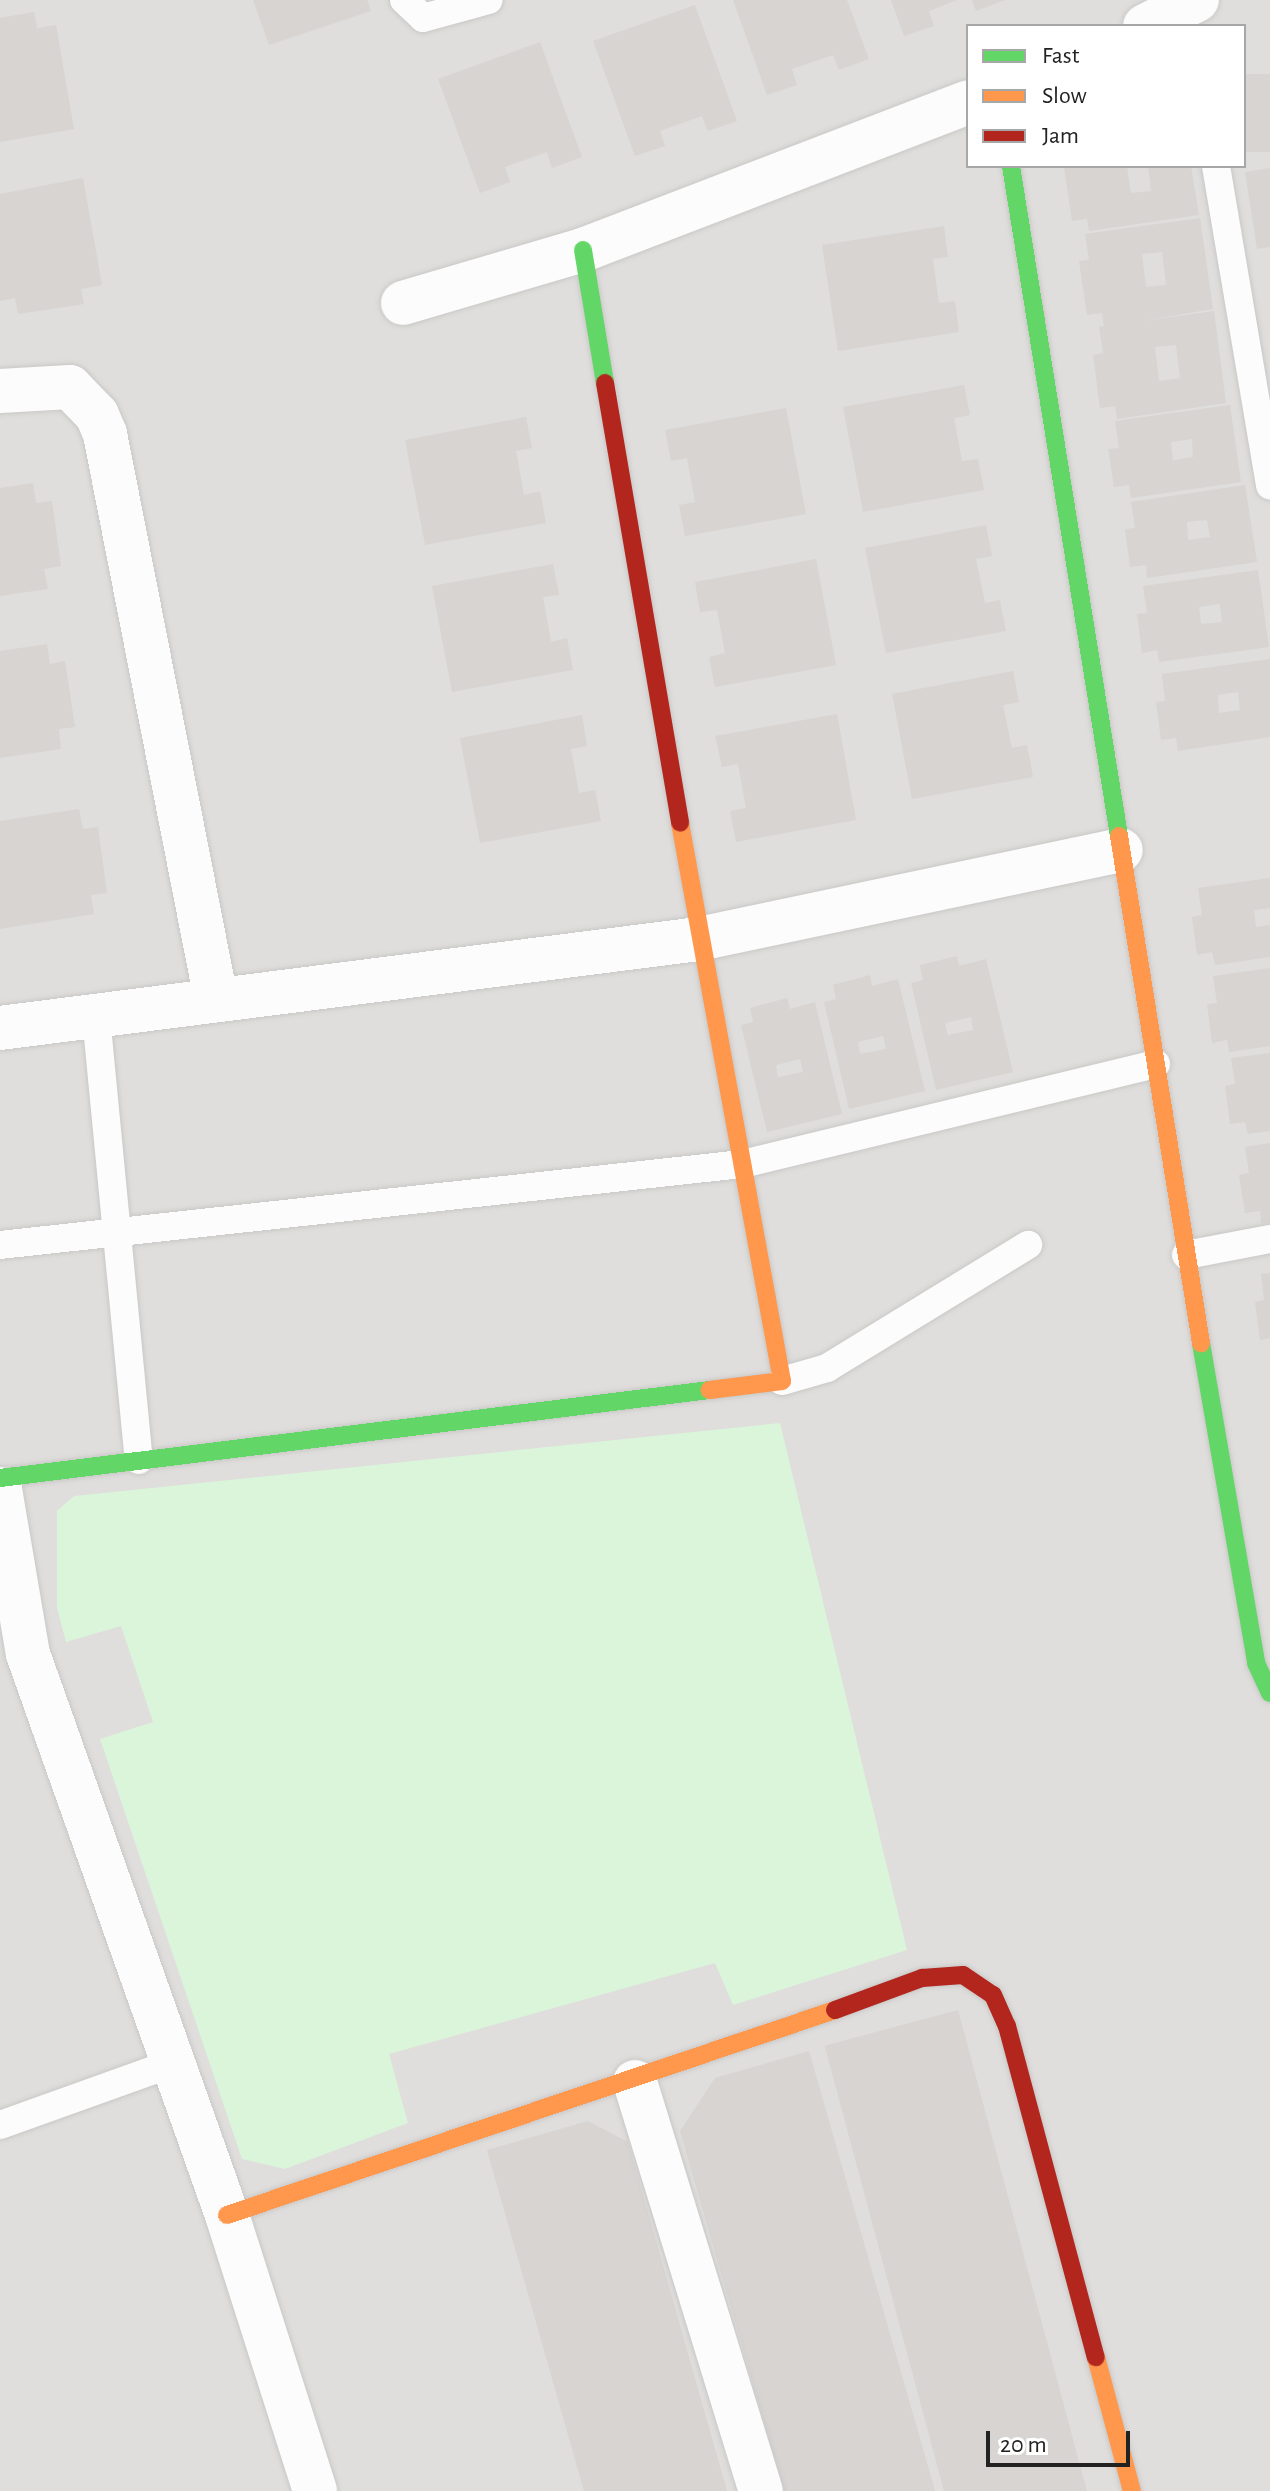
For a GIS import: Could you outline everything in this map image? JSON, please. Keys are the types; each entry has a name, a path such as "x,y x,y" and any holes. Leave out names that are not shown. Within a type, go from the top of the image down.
{"street":[{"path":"1151,24 1193,11"},
{"path":"403,303 583,250 966,103"},
{"path":"1011,168 1186,1255 1256,1663 1270,1693"},
{"path":"0,1478 782,1381 699,939 583,250"},
{"path":"0,391 70,387 97,415 105,434 216,999"},
{"path":"0,1028 699,939 1121,850"},
{"path":"0,1489 28,1654 227,2215 315,2491"},
{"path":"227,2215 635,2082 922,1978 963,1975 980,1984 1007,2026 1132,2491"},
{"path":"635,2082 761,2491"}],"lane":[{"path":"404,0 423,18 489,0"},
{"path":"1216,168 1270,485"},
{"path":"96,1016 120,1229 139,1460"},
{"path":"0,1245 120,1229 742,1164 1156,1064"},
{"path":"1186,1255 1270,1239"},
{"path":"782,1381 827,1368 1028,1245"},
{"path":"0,2125 173,2063"}],"shaded area":[{"path":"0,0 1270,0 1270,2491 0,2491"}],"green space":[{"path":"780,1423 907,1950 733,2005 715,1963 389,2054 408,2123 285,2169 242,2159 100,1739 153,1722 121,1626 66,1642 57,1608 57,1511 74,1496"}],"building":[{"path":"253,0 367,0 371,11 269,45"},
{"path":"733,0 847,0 869,59 839,70 833,55 792,69 797,85 767,95"},
{"path":"891,0 957,0 929,11 934,26 904,36"},
{"path":"972,0 1005,0 976,11"},
{"path":"695,5 737,121 708,131 702,116 660,131 665,146 635,156 593,41"},
{"path":"34,12 37,28 56,25 74,129 0,142 0,18"},
{"path":"540,42 582,157 552,168 547,152 505,167 510,182 480,193 438,79"},
{"path":"1246,74 1270,74 1270,152 1246,152"},
{"path":"1064,168 1127,168 1131,193 1151,191 1148,168 1191,168 1199,215 1089,231 1087,219 1072,221"},
{"path":"1270,168 1270,247 1257,249 1245,172"},
{"path":"83,178 102,285 81,289 84,304 18,314 15,298 0,301 0,194"},
{"path":"1200,218 1213,309 1136,322 1214,311 1226,403 1117,419 1115,406 1100,408 1093,355 1103,353 1099,327 1104,326 1102,313 1087,315 1079,261 1089,260 1085,234","holes":["1162,252 1166,285 1146,287 1142,254","1176,345 1180,378 1159,381 1155,347"]},
{"path":"944,226 948,257 933,259 939,303 955,301 959,332 838,351 822,245"},
{"path":"964,385 970,415 954,418 962,461 978,459 984,490 863,512 843,407"},
{"path":"1230,405 1241,482 1131,498 1129,485 1114,487 1108,449 1119,448 1115,421","holes":["1192,439 1193,457 1173,460 1171,442"]},
{"path":"786,408 806,514 685,536 679,505 695,502 687,458 671,461 665,430"},
{"path":"526,417 532,448 516,451 524,495 540,491 546,523 425,545 405,440"},
{"path":"33,483 36,503 52,501 61,566 44,569 48,589 0,596 0,488"},
{"path":"1245,485 1257,562 1147,578 1146,565 1130,567 1125,529 1135,528 1131,502","holes":["1207,520 1210,537 1188,540 1187,522"]},
{"path":"986,525 992,556 976,559 985,603 1000,600 1006,631 886,653 865,548"},
{"path":"816,559 836,665 715,687 709,657 725,653 717,610 700,612 695,582"},
{"path":"553,564 559,595 543,597 551,642 567,638 573,670 452,692 432,586"},
{"path":"1258,570 1269,647 1159,662 1157,650 1142,653 1137,614 1147,613 1143,586","holes":["1220,604 1222,622 1201,624 1199,607"]},
{"path":"47,644 50,664 65,661 75,727 59,729 61,749 0,758 0,651"},
{"path":"1270,659 1270,737 1178,751 1176,738 1161,740 1156,702 1165,701 1162,674","holes":["1238,692 1240,710 1219,713 1218,695"]},
{"path":"1013,671 1019,702 1003,705 1012,748 1027,745 1033,777 912,799 892,694"},
{"path":"837,714 856,820 736,842 730,811 746,808 738,764 722,767 715,736"},
{"path":"582,715 587,746 571,749 579,793 595,790 601,821 480,843 460,738"},
{"path":"79,809 83,829 98,827 107,893 91,895 94,914 0,929 0,821"},
{"path":"1270,878 1270,908 1254,910 1256,927 1270,925 1270,957 1215,965 1212,952 1197,955 1192,917 1202,915 1198,888"},
{"path":"957,956 959,966 986,959 1013,1072 936,1090 911,983 923,980 920,965","holes":["971,1017 973,1030 948,1035 945,1023"]},
{"path":"1270,968 1270,1046 1229,1052 1227,1040 1212,1043 1207,1004 1217,1003 1213,976"},
{"path":"870,975 872,986 898,979 925,1091 849,1109 824,1002 836,999 833,985","holes":["883,1036 886,1049 860,1054 858,1042"]},
{"path":"787,998 790,1009 815,1002 842,1114 767,1132 741,1025 753,1022 750,1008","holes":["800,1059 803,1072 778,1077 776,1065"]},
{"path":"1270,1053 1270,1131 1248,1134 1245,1122 1230,1124 1225,1086 1235,1084 1231,1058"},
{"path":"1270,1143 1270,1222 1261,1223 1260,1211 1245,1213 1239,1175 1249,1173 1245,1147"},
{"path":"1270,1273 1270,1338 1260,1340 1255,1302 1264,1300 1261,1274"},
{"path":"958,2010 1087,2491 944,2491 825,2046"},
{"path":"809,2051 935,2491 784,2491 680,2131 715,2078"},
{"path":"588,2121 628,2142 727,2491 584,2491 487,2150"}],"traffic: fast":[{"path":"1011,168 1119,836"},
{"path":"583,250 605,383"},
{"path":"1201,1343 1256,1663 1270,1693"},
{"path":"0,1478 710,1390"}],"traffic: slow":[{"path":"680,823 782,1381 710,1390"},
{"path":"1119,836 1201,1343"},
{"path":"227,2215 835,2010"},
{"path":"1096,2357 1132,2491"}],"traffic: jam":[{"path":"605,383 680,823"},
{"path":"835,2010 922,1978 963,1975 993,1995 1007,2026 1096,2357"}]}
